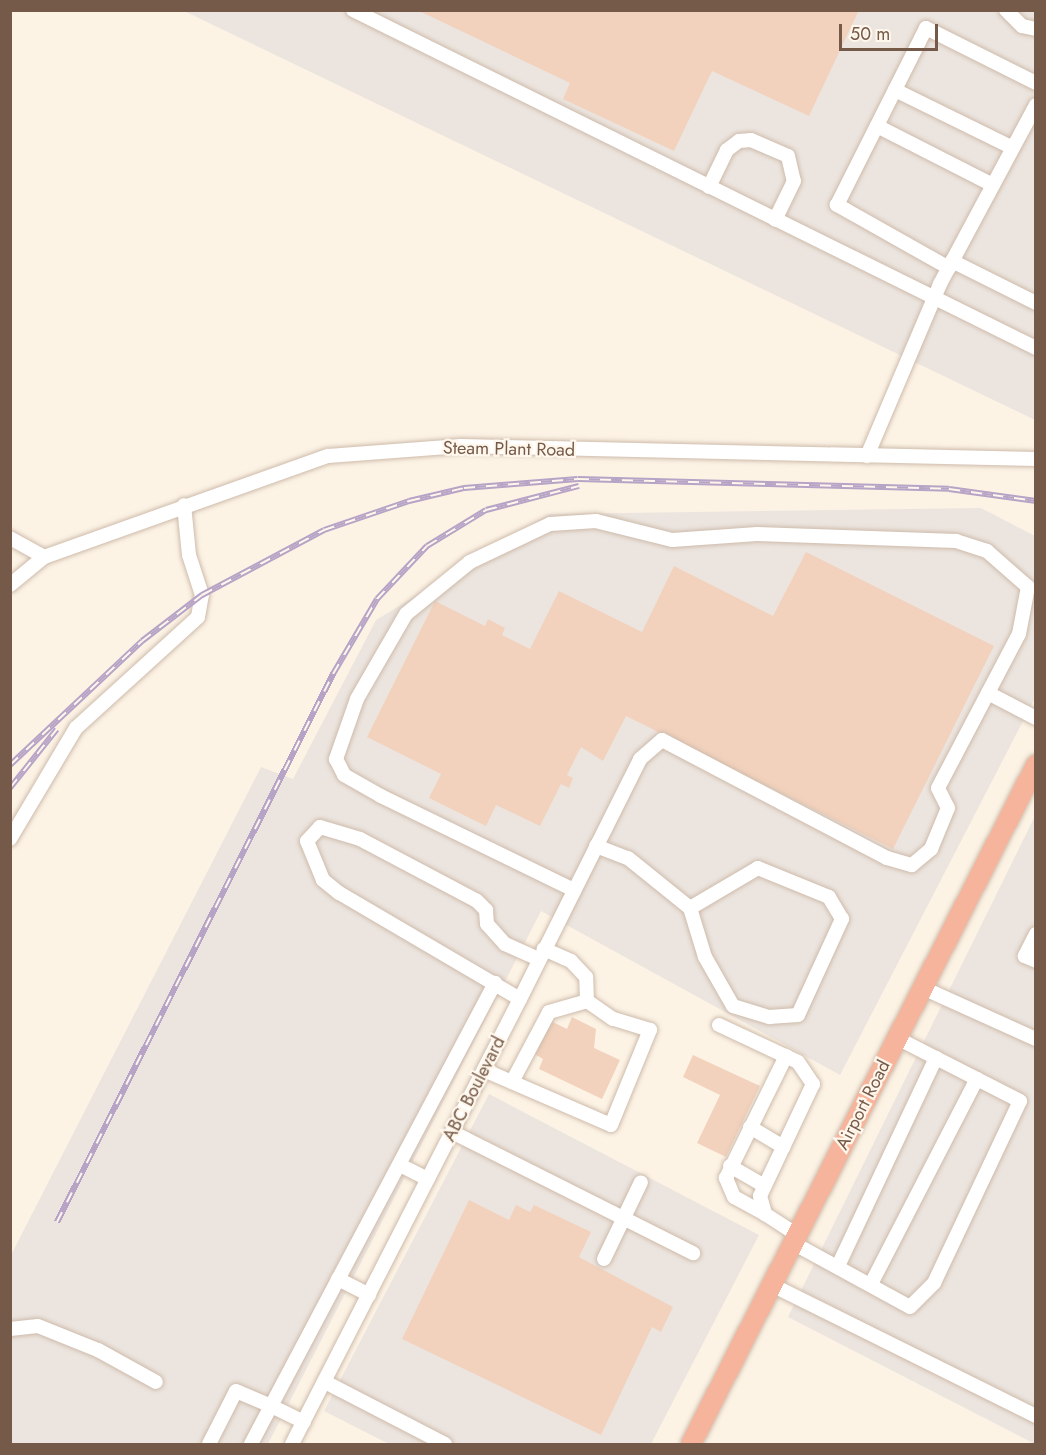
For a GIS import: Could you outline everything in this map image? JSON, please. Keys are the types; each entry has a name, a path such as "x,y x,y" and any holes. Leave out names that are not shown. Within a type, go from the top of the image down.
{"highway":[{"name":"Airport Road","path":"691,1444 1035,765"}],"street":[{"path":"353,10 1035,348"},
{"path":"1006,10 1022,26 1035,29"},
{"path":"1035,83 926,28 837,205 950,265 1035,303"},
{"path":"895,90 1013,148"},
{"path":"867,456 934,298 1035,105"},
{"path":"876,126 993,185"},
{"path":"709,187 727,150 739,141 751,140 788,156 794,181 776,220"},
{"name":"Steam Plant Road","path":"10,585 44,557 184,505 328,456 461,446 1035,459"},
{"path":"10,839 76,728 198,617 202,595 189,555 184,505"},
{"path":"574,890 381,796 344,775 336,759 357,699 406,614 442,581 529,531 596,521 672,540 837,535 956,541 987,551 1028,588 1019,634 988,693 1035,718"},
{"path":"10,538 44,557"},
{"name":"ABC Boulevard","path":"292,1444 640,759 662,740 887,858 912,865 931,849 948,808 938,788 988,693"},
{"path":"520,999 339,893 323,880 307,841 320,827 360,839 477,901 486,910 487,924 505,944 571,961 586,977 586,1001"},
{"path":"596,846 628,858 690,908 705,957 733,1006 769,1017 798,1015 842,919 829,897 758,868 690,908"},
{"path":"1035,934 1025,956 1035,961"},
{"path":"251,1444 495,983"},
{"path":"922,988 1035,1039"},
{"path":"484,1070 611,1125 650,1030 613,1019 586,1001"},
{"path":"512,1082 549,1012 586,1001"},
{"path":"719,1025 798,1062 813,1084 763,1185 765,1214"},
{"path":"786,1056 730,1166 728,1189 765,1214 795,1239 910,1307 934,1282 1020,1101 897,1038"},
{"path":"838,1266 936,1058"},
{"path":"871,1284 978,1079"},
{"path":"750,1127 783,1147"},
{"path":"452,1132 693,1253"},
{"path":"400,1165 428,1179"},
{"path":"730,1166 763,1185"},
{"path":"604,1259 641,1182"},
{"path":"338,1279 369,1295"},
{"path":"772,1285 1035,1416"},
{"path":"10,1329 38,1326 98,1350 156,1382"},
{"path":"325,1382 445,1444"},
{"path":"209,1444 236,1390 304,1422"}],"shaded area":[{"path":"184,11 1035,11 1035,420"},
{"path":"981,508 1035,536 1035,698 840,1075 541,911 268,1444 11,1444 10,1257 261,767 293,779 376,620 549,514"},
{"path":"1035,816 1035,1444 788,1317"},
{"path":"489,1094 759,1235 651,1444 389,1444 324,1411"}],"building":[{"path":"417,10 859,10 809,116 712,71 674,151 563,99 570,83"},
{"path":"806,552 994,646 893,849 626,716 603,761 581,747 567,775 573,778 569,788 561,784 540,826 496,805 486,826 429,798 441,774 367,737 435,601 485,626 488,619 505,628 502,635 530,649 559,591 642,632 674,566 773,616"},
{"path":"572,1017 596,1029 594,1048 620,1060 602,1099 539,1069 543,1059 533,1053 549,1020 567,1029"},
{"path":"693,1055 760,1086 726,1157 697,1143 720,1095 683,1077"},
{"path":"469,1200 509,1220 516,1205 530,1212 534,1205 591,1232 579,1257 673,1307 661,1332 652,1327 601,1435 402,1339"}],"railway":[{"path":"10,765 142,641 202,595 324,530 409,501 464,488 578,479 949,489 1036,501"},
{"path":"57,1222 333,674 377,599 427,546 486,510 579,486"},
{"path":"10,788 57,729"}]}
